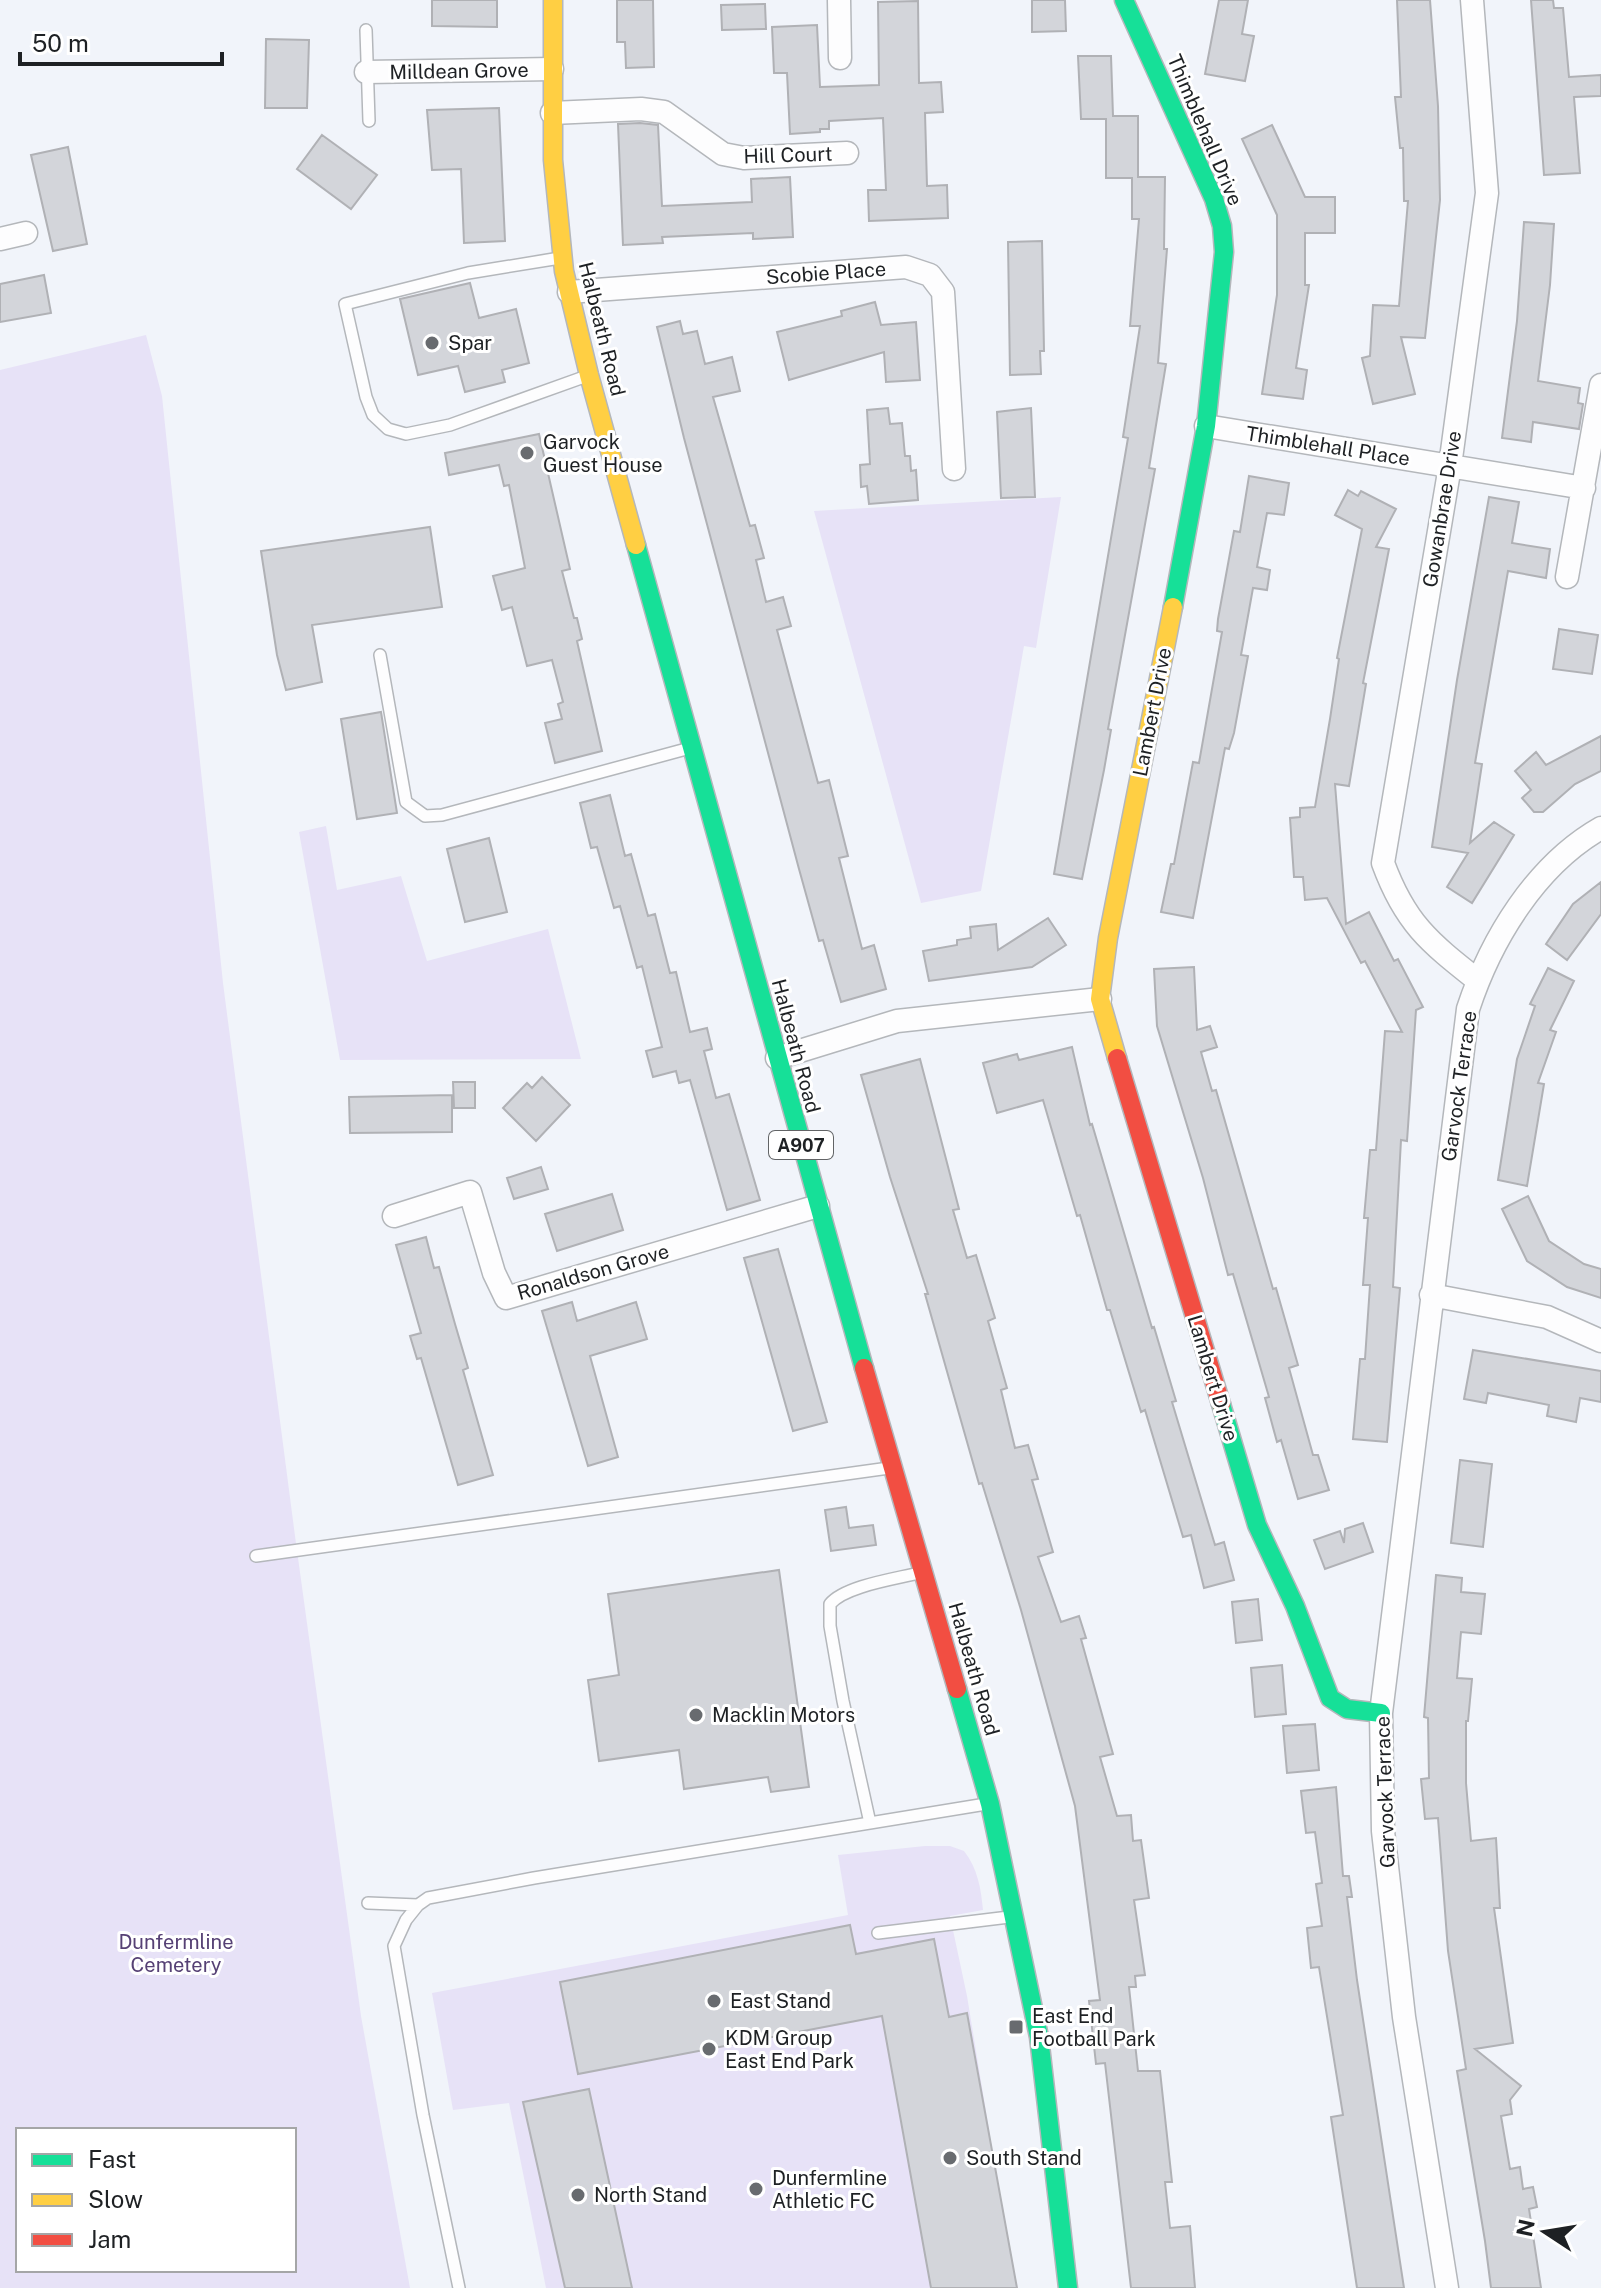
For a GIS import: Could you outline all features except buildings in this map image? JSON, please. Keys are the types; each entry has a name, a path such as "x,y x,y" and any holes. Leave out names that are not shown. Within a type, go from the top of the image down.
{"main road":[{"name":"Halbeath Road","path":"553,0 555,188 562,258 569,292 589,375 818,1206 990,1804 1039,2037 1068,2288"},
{"name":"Thimblehall Drive","path":"1124,0 1214,199 1222,226 1224,252 1206,426"},
{"name":"Lambert Drive","path":"1206,426 1190,523 1108,938 1100,999 1257,1525 1295,1606 1330,1698 1347,1709 1381,1713"}],"street":[{"path":"839,0 840,58"},
{"name":"Gowanbrae Drive","path":"1472,0 1487,193 1450,466 1383,863 1397,898 1412,922 1432,945 1477,980"},
{"name":"Milldean Grove","path":"366,72 552,69"},
{"name":"Hill Court","path":"552,113 641,109 664,112 723,154 744,158 847,153"},
{"path":"0,239 26,233"},
{"name":"Scobie Place","path":"569,292 906,267 930,275 943,292 954,469"},
{"path":"1567,577 1601,385"},
{"name":"Thimblehall Place","path":"1206,426 1584,488"},
{"name":"Garvock Terrace","path":"1447,2288 1404,2017 1383,1831 1381,1713 1468,1009 1477,980 1541,875 1601,828"},
{"path":"777,1058 897,1021 1100,999"},
{"name":"Ronaldson Grove","path":"394,1216 470,1192 494,1273 506,1298 818,1206"},
{"path":"1431,1295 1547,1317 1601,1341"}],"lane":[{"path":"366,30 369,121"},
{"path":"562,258 468,273 345,304 366,397 373,415 388,429 406,434 450,425 589,375"},
{"path":"380,655 406,802 425,816 442,815 691,748"},
{"path":"256,1556 893,1468"},
{"path":"870,1823 843,1701 830,1626 830,1604 836,1596 923,1572"},
{"path":"459,2288 423,2115 394,1946 406,1920 418,1905 428,1898 534,1878 990,1804"},
{"path":"368,1903 418,1905"},
{"path":"878,1933 1014,1917"}],"green space":[{"name":"Dunfermline Cemetery","path":"146,335 162,396 223,983 295,1536 361,2016 410,2288 0,2288 0,370"},
{"path":"1061,497 1036,648 1024,646 981,891 921,903 814,511"},
{"path":"326,826 337,890 401,876 427,961 548,929 581,1059 340,1060 299,832"},
{"name":"KDM Group East End Park","path":"950,1846 964,1851 973,1865 980,1887 983,1910 950,1916 967,1996 1015,2288 546,2288 509,2103 453,2110 432,1993 848,1915 838,1855"}],"traffic: fast":[{"path":"1124,0 1214,199 1222,226 1224,252 1206,426 1173,607"},
{"path":"636,545 864,1368"},
{"path":"1221,1404 1257,1525 1295,1606 1330,1698 1347,1709 1381,1713"},
{"path":"957,1689 990,1804 1039,2037 1068,2288"}],"traffic: slow":[{"path":"553,0 553,160 564,271 636,545"},
{"path":"1117,1058 1100,999 1108,938 1173,607"}],"traffic: jam":[{"path":"1117,1058 1221,1404"},
{"path":"864,1368 957,1689"}],"place":[{"name":"Spar","path":"432,343"},
{"name":"Garvock Guest House","path":"527,453"},
{"name":"Macklin Motors","path":"696,1715"},
{"name":"East Stand","path":"714,2001"},
{"name":"East End Football Park","path":"1016,2027"},
{"name":"KDM Group East End Park","path":"709,2049"},
{"name":"South Stand","path":"950,2158"},
{"name":"Dunfermline Athletic FC","path":"756,2189"},
{"name":"North Stand","path":"578,2195"}]}
